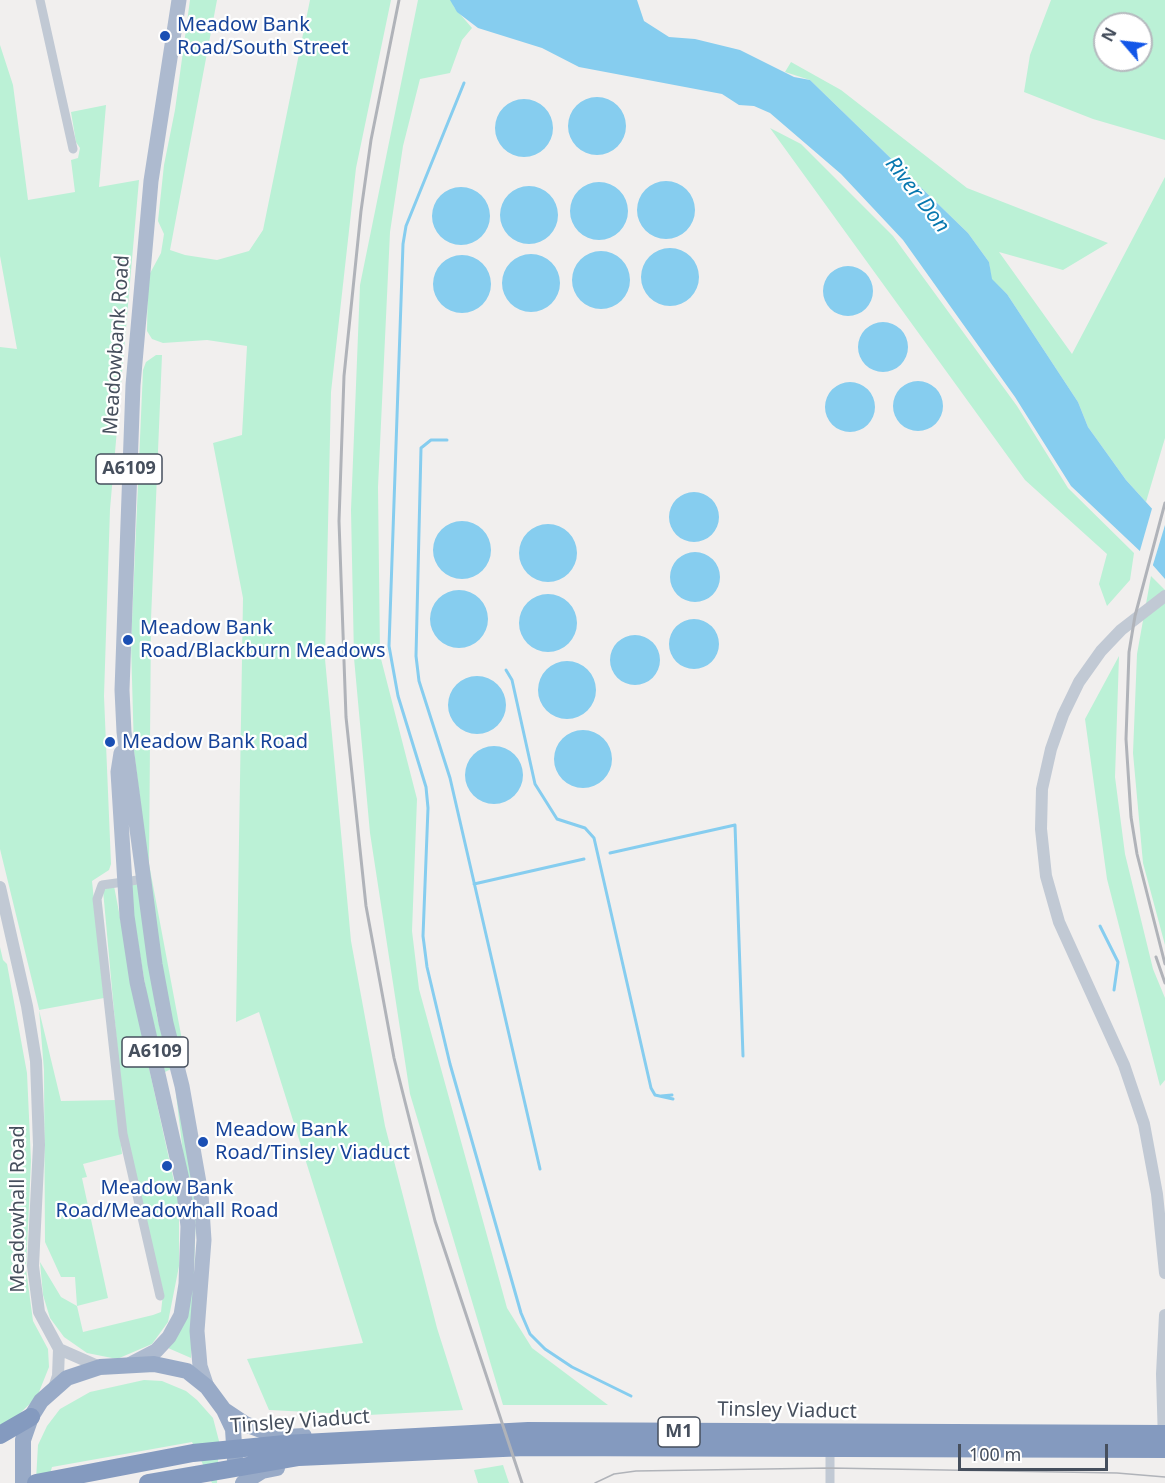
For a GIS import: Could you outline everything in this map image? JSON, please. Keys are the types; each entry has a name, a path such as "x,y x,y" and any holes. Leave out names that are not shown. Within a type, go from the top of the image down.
{"highway":[{"path":"33,1483 23,1440 31,1417 54,1388 68,1378 100,1367 131,1364 170,1365 187,1371 207,1387 224,1410 232,1429 234,1483"},
{"name":"Tinsley Viaduct","path":"224,1410 234,1418 269,1433 287,1437 527,1426 917,1429 1165,1427"},
{"path":"0,1435 31,1417"},
{"name":"Tinsley Viaduct","path":"33,1483 193,1453 285,1444 528,1431 1124,1436 1165,1434"},
{"name":"Tinsley Viaduct","path":"148,1483 299,1457 525,1448 1165,1452"},
{"name":"Tinsley Viaduct","path":"243,1483 262,1471 299,1463 524,1452 1116,1458 1165,1452"}],"main road":[{"name":"Meadowbank Road","path":"124,732 123,612 133,385 151,181 179,0"},
{"name":"A6109","path":"124,732 157,974 166,1023 182,1086 201,1194 204,1240 197,1331 200,1366 207,1387"},
{"name":"A6109","path":"124,732 118,772 124,880 137,982 164,1090 183,1184 188,1226 186,1284 181,1315 169,1337 156,1351 131,1364"},
{"path":"164,1090 182,1086"}],"street":[{"path":"40,0 73,149"},
{"path":"1165,596 1144,610 1101,651 1079,682 1063,715 1051,749 1042,789 1041,829 1047,876 1059,922 1124,1065 1144,1124 1157,1194 1165,1273"},
{"path":"145,879 124,880 102,885 97,899 123,1134 160,1296"},
{"name":"Meadowhall Road","path":"0,888 27,1006 36,1061 39,1145 33,1266 35,1292 39,1312 59,1348"},
{"path":"1165,1315 1162,1374 1165,1452"},
{"path":"54,1388 58,1376 59,1348 100,1367"},
{"path":"830,1434 830,1483"}],"green space":[{"path":"190,0 217,0 170,250 217,260 249,251 263,230 310,0 391,0 356,168 331,392 325,659 351,941 385,1126 437,1328 463,1410 368,1415 269,1410 247,1359 363,1343 259,1012 236,1022 243,598 213,443 242,435 247,346 207,340 163,343 152,339 147,331 148,277 161,253 164,234 158,221 164,165 175,110"},
{"path":"418,0 452,0 454,7 472,28 462,40 450,73 420,79 403,146 390,232 378,487 380,655 417,799 412,931 419,989 507,1308 532,1348 608,1405 503,1405 410,1094 370,833 354,658 351,510 360,285"},
{"path":"1051,0 1165,0 1165,140 1093,119 1024,92 1030,55"},
{"path":"0,45 13,85 28,200 75,192 71,160 78,158 80,148 76,142 71,112 106,105 99,187 139,180 110,509 104,696 111,864 109,870 92,881 104,998 39,1010 0,849 0,347 17,349 0,256"},
{"path":"791,62 841,90 967,188 1108,243 1063,270 999,252 1072,354 1165,177 1165,438 1146,502 1126,480 1088,427 1078,402 1007,294 991,279 989,262 968,233 810,80 785,72"},
{"path":"770,128 801,144 893,236 1017,406 1068,488 1134,553 1130,580 1107,606 1099,584 1107,554 1025,480"},
{"path":"156,355 162,355 151,619 149,864 185,1056 180,1051 175,1035 160,962 134,751 131,644 143,370 146,362"},
{"path":"1151,576 1165,590 1165,945 1143,863 1133,753 1137,654"},
{"path":"1119,656 1115,777 1125,854 1153,969 1165,998 1165,1080 1160,1086 1107,879 1085,719"},
{"path":"131,885 138,885 157,1017 171,1069 165,1072 147,996 133,913"},
{"path":"114,886 147,1059 179,1204 179,1266 168,1322 152,1344 117,1359 87,1353 64,1337 50,1318 43,1295 40,1262 61,1297 77,1306 83,1332 161,1312 163,1293 129,1153 122,1099 103,890"},
{"path":"0,947 3,960 7,964 27,1073 31,1161 26,1269 33,1321 48,1349 49,1367 37,1397 16,1417 0,1425"},
{"path":"39,1011 61,1101 116,1100 122,1154 83,1164 87,1177 82,1178 108,1298 77,1306 75,1277 61,1277 45,1242 44,1070"},
{"path":"176,1094 185,1125 196,1213 191,1358 168,1348 179,1333 183,1153"},
{"path":"144,1380 162,1381 186,1391 213,1418 219,1441 217,1483 212,1483 192,1442 52,1467 50,1474 36,1480 38,1445 47,1426 60,1409 90,1392"},
{"path":"503,1465 509,1483 478,1483 474,1470"}],"water":[{"name":"River Don","path":"450,0 637,0 644,21 669,37 695,39 740,50 794,77 810,80 968,233 989,262 992,279 1007,294 1078,402 1088,427 1126,480 1165,523 1165,579 1143,554 1071,486 1015,397 903,240 841,174 770,113 754,106 739,105 722,94 579,67 542,48 478,28 457,12"},
{"path":"591,97 603,97 618,105 626,120 626,132 618,147 603,155 591,155 576,147 568,132 568,120 576,105"},
{"path":"518,99 530,99 545,107 553,122 553,134 545,149 530,157 518,157 503,149 495,134 495,122 503,107"},
{"path":"660,181 672,181 687,189 695,204 695,216 687,231 672,239 660,239 645,231 637,216 637,204 645,189"},
{"path":"593,182 605,182 620,190 628,205 628,217 620,232 605,240 593,240 578,232 570,217 570,205 578,190"},
{"path":"523,186 535,186 550,194 558,209 558,221 550,236 535,244 523,244 508,236 500,221 500,209 508,194"},
{"path":"455,187 467,187 482,195 490,210 490,222 482,237 467,245 455,245 440,237 432,222 432,210 440,195"},
{"path":"664,248 676,248 691,256 699,271 699,283 691,298 676,306 664,306 649,298 641,283 641,271 649,256"},
{"path":"595,251 607,251 622,259 630,274 630,286 622,301 607,309 595,309 580,301 572,286 572,274 580,259"},
{"path":"525,254 537,254 552,262 560,277 560,289 552,304 537,312 525,312 510,304 502,289 502,277 510,262"},
{"path":"456,255 468,255 483,263 491,278 491,290 483,305 468,313 456,313 441,305 433,290 433,278 441,263"},
{"path":"848,266 866,273 873,291 866,309 848,316 830,309 823,291 830,273"},
{"path":"883,322 901,329 908,347 901,365 883,372 865,365 858,347 865,329"},
{"path":"918,381 936,388 943,406 936,424 918,431 900,424 893,406 900,388"},
{"path":"850,382 868,389 875,407 868,425 850,432 832,425 825,407 832,389"},
{"path":"694,492 712,499 719,517 712,535 694,542 676,535 669,517 676,499"},
{"path":"456,521 468,521 483,529 491,544 491,556 483,571 468,579 456,579 441,571 433,556 433,544 441,529"},
{"path":"542,524 554,524 569,532 577,547 577,559 569,574 554,582 542,582 527,574 519,559 519,547 527,532"},
{"path":"695,552 713,559 720,577 713,595 695,602 677,595 670,577 677,559"},
{"path":"453,590 465,590 480,598 488,613 488,625 480,640 465,648 453,648 438,640 430,625 430,613 438,598"},
{"path":"542,594 554,594 569,602 577,617 577,629 569,644 554,652 542,652 527,644 519,629 519,617 527,602"},
{"path":"694,619 712,626 719,644 712,662 694,669 676,662 669,644 676,626"},
{"path":"635,635 653,642 660,660 653,678 635,685 617,678 610,660 617,642"},
{"path":"561,661 573,661 588,669 596,684 596,696 588,711 573,719 561,719 546,711 538,696 538,684 546,669"},
{"path":"471,676 483,676 498,684 506,699 506,711 498,726 483,734 471,734 456,726 448,711 448,699 456,684"},
{"path":"577,730 589,730 604,738 612,753 612,765 604,780 589,788 577,788 562,780 554,765 554,753 562,738"},
{"path":"488,746 500,746 515,754 523,769 523,781 515,796 500,804 488,804 473,796 465,781 465,769 473,754"}],"pier":[{"path":"1153,505 1165,518 1165,525 1152,568 1139,554"}],"waterway":[{"path":"464,83 406,226 403,244 389,646 398,696 426,787 428,808 423,936 427,967 450,1064 521,1313 530,1334 545,1349 572,1367 631,1396"},
{"path":"447,440 431,440 421,448 416,656 419,681 450,778 540,1169"},
{"path":"506,670 512,680 535,784 557,819 585,828 594,838 651,1088 655,1095 673,1099"},
{"path":"610,853 735,825 743,1056"},
{"path":"474,884 584,859"},
{"path":"1100,926 1118,962 1114,990"},
{"path":"661,1096 672,1095"}],"tram line":[{"path":"595,1483 614,1474 636,1471 830,1468 1117,1473 1165,1477"}],"railway":[{"path":"399,0 371,140 361,211 344,376 339,521 346,717 366,906 394,1058 435,1221 522,1483"},
{"path":"1165,503 1135,616 1129,652 1126,739 1131,817 1137,854 1165,964"},
{"path":"1156,957 1165,983"}],"place":[{"name":"Meadow Bank Road/South Street","path":"165,36"},
{"name":"Meadow Bank Road/Blackburn Meadows","path":"128,640"},
{"name":"Meadow Bank Road","path":"110,742"},
{"name":"Meadow Bank Road/Tinsley Viaduct","path":"203,1142"},
{"name":"Meadow Bank Road/Meadowhall Road","path":"167,1166"}]}
